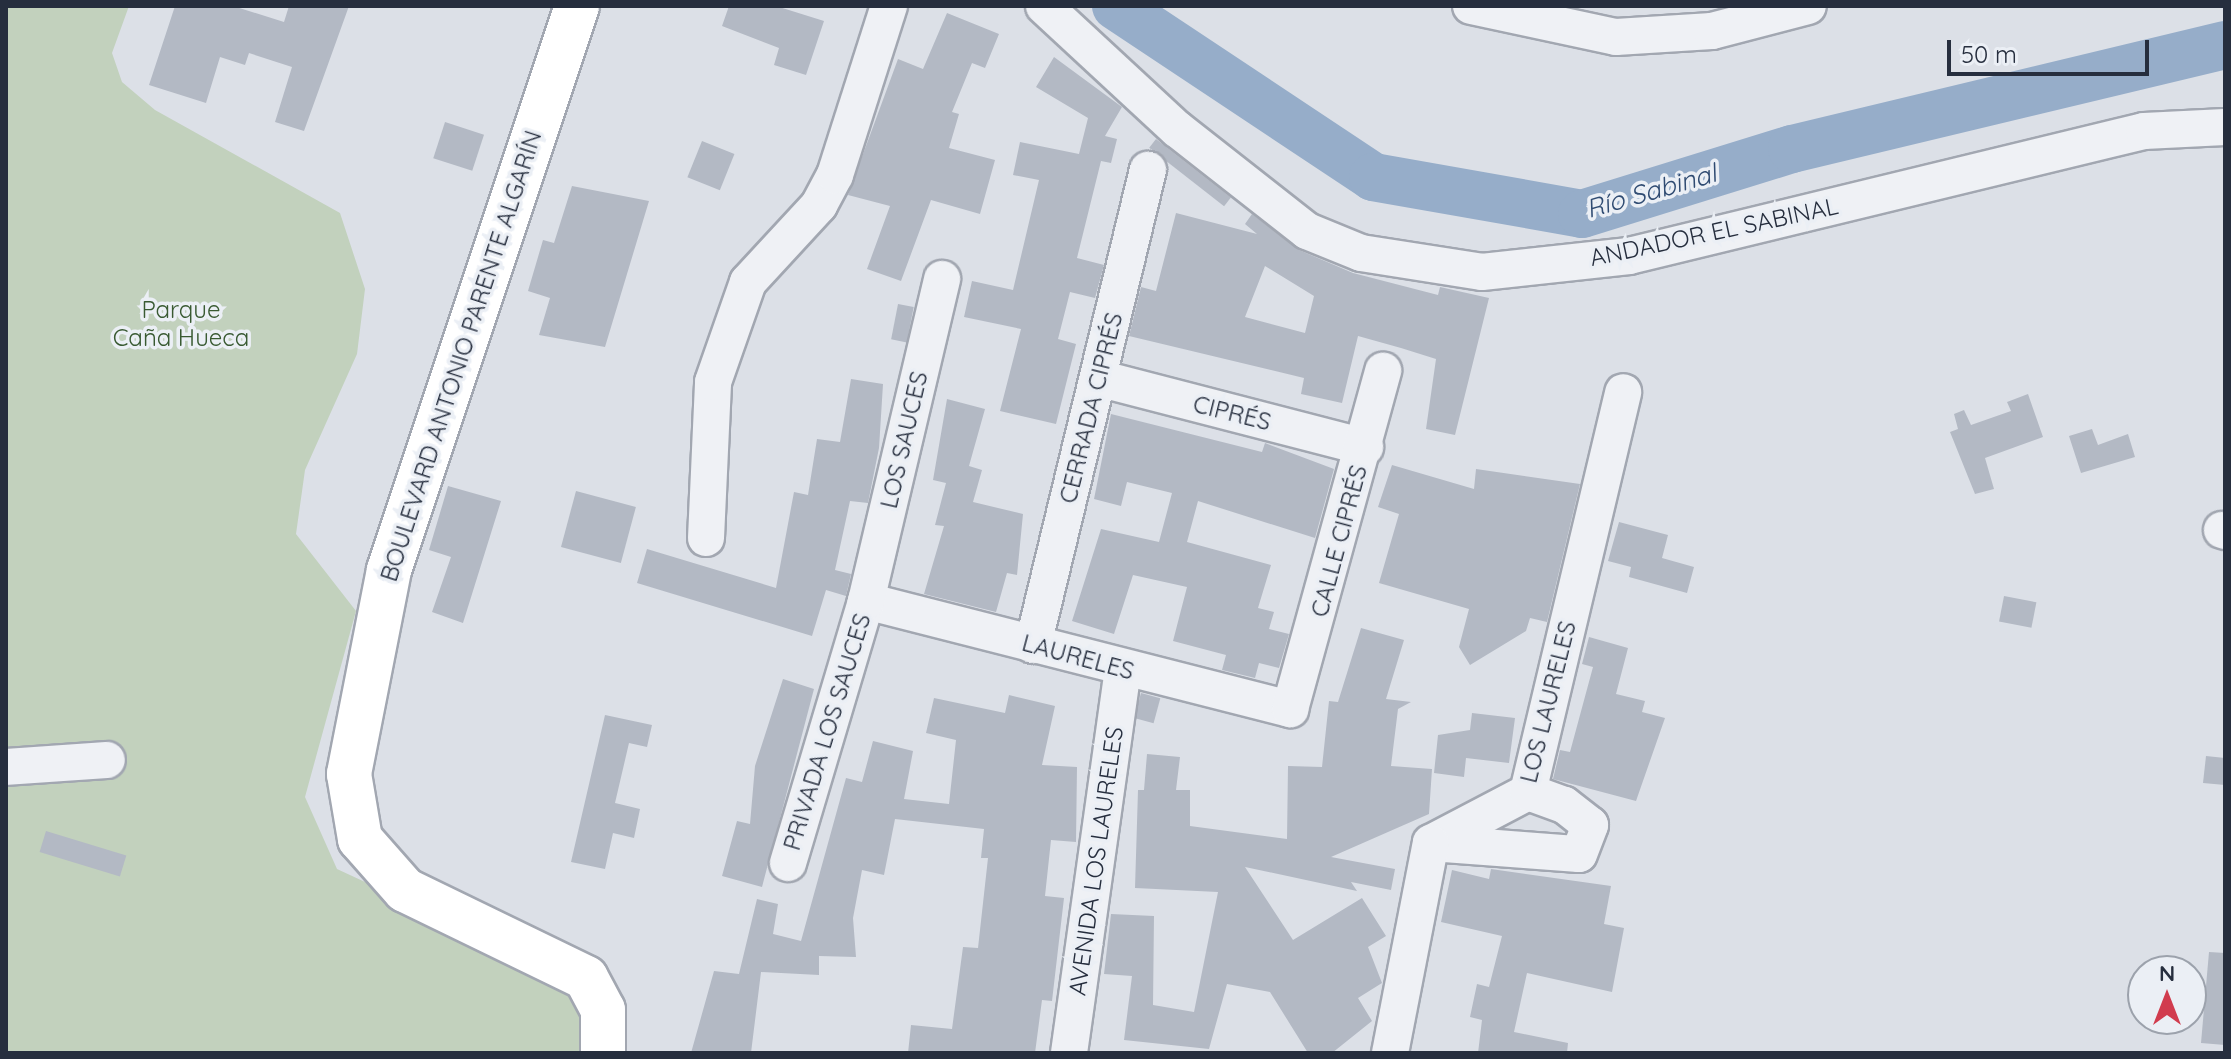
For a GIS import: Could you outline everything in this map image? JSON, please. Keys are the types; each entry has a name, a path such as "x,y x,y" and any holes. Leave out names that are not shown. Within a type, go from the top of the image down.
{"main road":[{"name":"BOULEVARD ANTONIO PARENTE ALGARÍN","path":"577,6 389,570 349,774 360,839 405,890 586,978 603,1010 603,1053"}],"street":[{"path":"706,538 713,382 748,282 819,205 835,175 889,6"},
{"name":"ANDADOR EL SABINAL","path":"1044,6 1177,129 1307,231 1361,253 1482,272 1629,256 2144,131 2225,127"},
{"path":"1471,6 1616,37 1712,31 1808,6"},
{"name":"CERRADA CIPRÉS","path":"1033,645 1148,170"},
{"name":"LOS SAUCES","path":"866,601 942,279"},
{"name":"CALLE CIPRÉS","path":"1290,709 1365,447 1383,371"},
{"name":"CIPRÉS","path":"1098,378 1365,447"},
{"name":"LOS LAURELES","path":"1431,843 1528,792 1623,392"},
{"name":"LAURELES","path":"866,601 1123,669 1290,709"},
{"name":"PRIVADA LOS SAUCES","path":"788,863 866,601"},
{"name":"AVENIDA LOS LAURELES","path":"1069,1053 1123,669"},
{"path":"6,767 107,760"},
{"path":"1390,1053 1431,843 1579,854 1590,825 1564,805 1528,792"}],"green space":[{"name":"Parque Caña Hueca","path":"6,6 129,6 112,53 122,82 155,110 340,213 365,289 357,354 305,470 296,534 356,611 305,797 337,869 576,980 588,1053 6,1053"}],"building":[{"path":"175,6 233,6 284,22 289,6 349,6 304,131 275,122 292,67 249,53 245,65 220,57 206,103 149,85"},
{"path":"729,6 776,6 824,21 806,75 774,65 779,48 722,26"},
{"path":"947,13 999,34 985,68 972,63 952,112 959,114 949,148 995,160 980,214 931,200 901,281 867,269 890,206 848,195 898,59 923,69"},
{"path":"1054,57 1122,107 1105,136 1117,139 1111,163 1101,161 1077,258 1104,265 1095,298 1070,292 1058,339 1076,344 1056,424 1000,411 1021,329 964,317 972,281 1013,290 1039,180 1013,175 1020,142 1079,154 1088,118 1036,87"},
{"path":"445,122 484,135 472,171 433,158"},
{"path":"1156,139 1231,197 1224,206 1149,148"},
{"path":"702,141 734,154 720,190 687,177"},
{"path":"572,186 649,201 605,347 539,335 550,298 528,291 543,240 554,243"},
{"path":"1176,213 1257,234 1245,224 1252,214 1299,250 1353,273 1438,295 1440,287 1489,298 1455,435 1426,429 1436,359 1358,336 1342,403 1301,394 1304,378 1129,336 1141,287 1156,291","holes":["1265,266 1314,296 1305,333 1245,317"]},
{"path":"898,304 914,307 907,342 891,339"},
{"path":"851,379 883,384 879,448 868,503 850,501 835,570 851,574 846,596 826,590 812,636 637,583 647,549 776,588 794,492 808,495 817,439 840,442"},
{"path":"2028,394 2043,437 1985,458 1994,489 1975,494 1950,432 1958,429 1954,414 1964,410 1971,425 2011,411 2007,402"},
{"path":"947,399 985,409 969,466 982,470 973,502 1023,514 1017,575 1007,573 996,612 924,594 944,526 935,525 946,483 933,480"},
{"path":"1111,414 1262,452 1265,443 1334,469 1315,538 1198,501 1187,542 1271,565 1258,608 1274,612 1269,629 1289,634 1279,668 1259,663 1255,678 1222,670 1226,655 1173,641 1187,587 1133,575 1114,634 1072,621 1101,529 1159,542 1172,493 1127,482 1121,506 1094,499"},
{"path":"2092,429 2098,445 2128,434 2135,457 2081,473 2069,436"},
{"path":"1392,465 1474,489 1476,469 1580,484 1547,622 1530,618 1526,631 1470,665 1459,647 1469,609 1379,583 1399,514 1378,507"},
{"path":"448,486 501,501 463,623 432,612 451,557 429,550"},
{"path":"576,491 636,507 621,563 561,547"},
{"path":"1619,522 1668,535 1662,558 1694,567 1687,593 1629,577 1631,567 1608,561"},
{"path":"2004,596 2036,602 2031,628 1999,622"},
{"path":"1361,628 1404,640 1386,699 1411,702 1398,709 1391,766 1432,769 1429,814 1331,857 1395,869 1391,890 1351,882 1357,891 1245,867 1293,940 1362,898 1386,936 1368,947 1382,983 1358,998 1372,1021 1332,1053 1308,1053 1270,992 1227,984 1209,1049 1124,1040 1132,976 1104,974 1111,914 1154,916 1153,1005 1194,1012 1218,892 1135,888 1138,790 1144,790 1147,754 1180,757 1176,790 1190,790 1190,826 1287,839 1288,766 1322,767 1329,701 1338,702"},
{"path":"1589,637 1628,648 1616,694 1645,701 1642,712 1665,718 1636,801 1553,779 1560,750 1570,752 1593,667 1582,664"},
{"path":"783,679 814,689 762,887 722,876 737,821 750,824 755,766"},
{"path":"1141,693 1160,698 1154,723 1134,718"},
{"path":"1009,695 1055,706 1042,765 1077,767 1076,842 1051,840 1045,896 1064,898 1052,1001 1042,1000 1035,1053 908,1053 911,1025 952,1029 963,947 978,948 988,858 981,858 984,829 895,819 884,875 862,870 853,918 856,957 819,956 819,975 761,972 751,1053 691,1053 714,971 739,974 757,899 778,904 773,934 801,941 846,778 862,782 873,741 913,751 904,799 949,804 956,740 926,733 934,698 1005,713"},
{"path":"1472,713 1515,718 1509,763 1466,758 1464,777 1434,773 1438,735 1470,730"},
{"path":"605,715 652,725 647,747 629,743 615,803 640,809 634,838 613,833 605,869 571,862"},
{"path":"2206,756 2225,758 2225,785 2203,783"},
{"path":"46,831 126,856 120,877 40,852"},
{"path":"1491,869 1611,886 1604,924 1624,928 1612,992 1527,973 1514,1032 1568,1043 1567,1053 1478,1053 1482,1020 1470,1017 1477,984 1489,987 1502,936 1441,922 1452,870 1489,879"},
{"path":"2209,952 2225,953 2225,1045 2201,1043 2202,1035 2207,1035"}],"waterway":[{"name":"Río Sabinal","path":"1116,6 1373,177 1582,214 1792,149 2225,45"}]}
